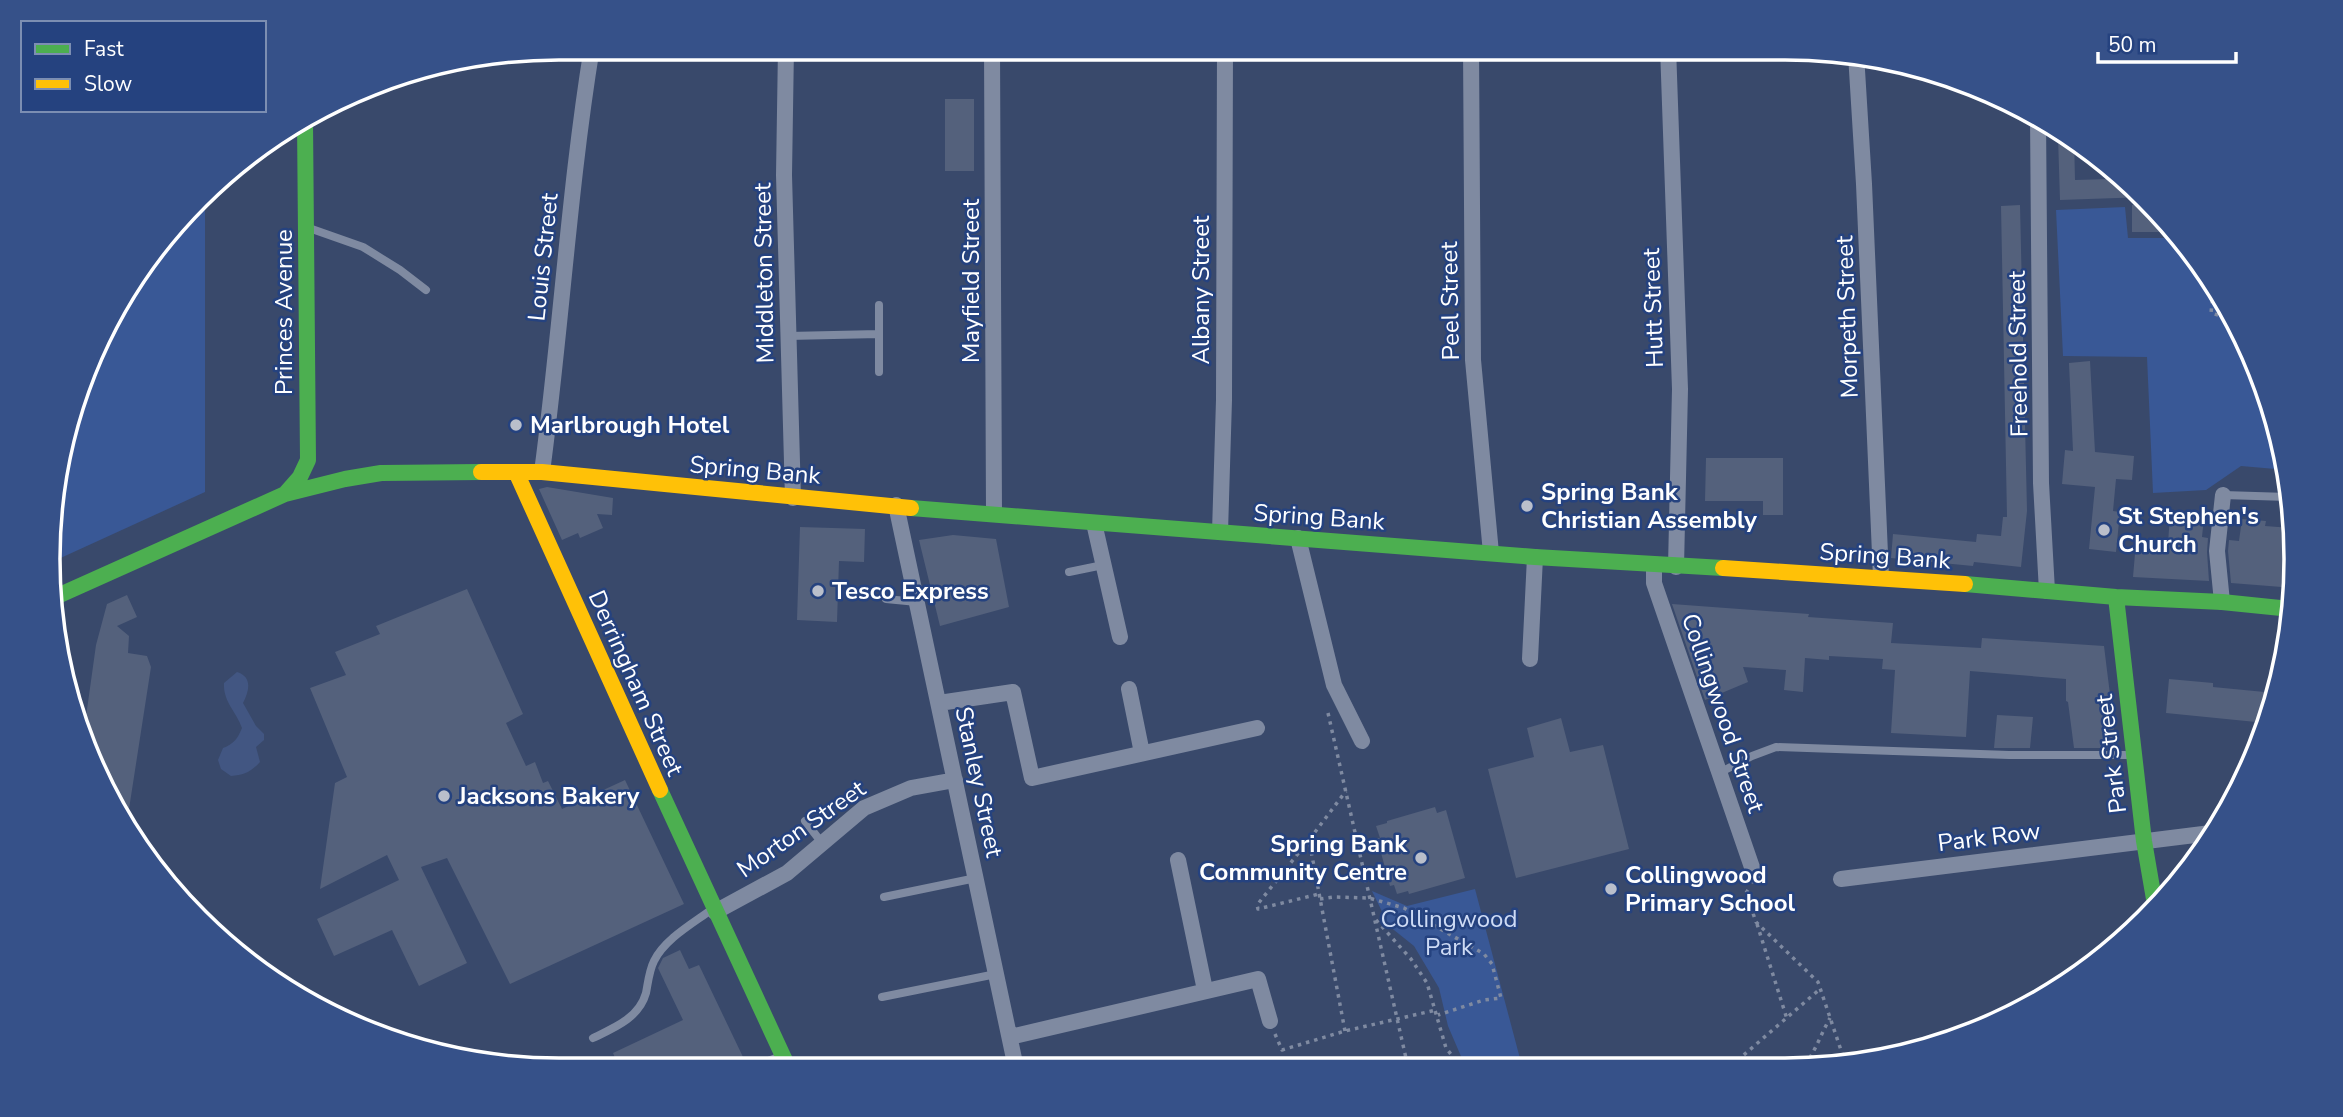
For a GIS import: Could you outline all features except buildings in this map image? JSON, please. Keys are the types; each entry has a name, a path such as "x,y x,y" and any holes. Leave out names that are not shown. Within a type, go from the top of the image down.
{"street":[{"name":"Louis Street","path":"542,472 554,381 580,121 590,60"},
{"name":"Middleton Street","path":"786,60 784,175 793,498"},
{"name":"Mayfield Street","path":"992,60 994,514"},
{"name":"Albany Street","path":"1220,532 1224,387 1225,60"},
{"name":"Peel Street","path":"1471,60 1473,360 1490,553"},
{"name":"Hutt Street","path":"1668,60 1680,390 1676,567"},
{"name":"Morpeth Street","path":"1857,65 1881,577"},
{"name":"Princes Avenue","path":"305,129 308,460"},
{"name":"Freehold Street","path":"2038,129 2041,483 2046,591"},
{"name":"Spring Bank","path":"308,460 317,472 345,478"},
{"path":"285,494 300,477 308,460"},
{"name":"Derringham Street","path":"516,472 714,910 784,1058"},
{"name":"Spring Bank","path":"61,594 285,494 345,478 382,473 542,472 793,498 1094,523 1535,557 1881,577 2280,608"},
{"path":"2222,602 2217,551 2223,495"},
{"name":"Stanley Street","path":"896,505 1014,1058"},
{"path":"1094,523 1119,637"},
{"path":"1298,538 1334,685 1362,741"},
{"path":"1530,659 1535,557"},
{"name":"Collingwood Street","path":"1654,565 1654,583 1755,876"},
{"name":"Park Street","path":"2116,597 2144,841 2153,895"},
{"path":"1129,690 1142,753"},
{"path":"939,703 1013,692 1032,778 1257,728"},
{"name":"Morton Street","path":"714,910 787,873 864,808 911,788 955,780"},
{"name":"Park Row","path":"1841,880 2200,834"},
{"path":"1178,860 1205,990"},
{"path":"1010,1037 1258,979 1269,1021"}],"lane":[{"path":"306,227 363,247 426,290"},
{"path":"879,305 880,372"},
{"path":"788,336 879,334"},
{"path":"2223,495 2279,497"},
{"path":"1069,572 1104,565"},
{"path":"886,599 917,601"},
{"path":"1719,773 1776,747 2008,755 2134,755"},
{"path":"804,821 822,843"},
{"path":"884,897 976,877"},
{"path":"593,1038 614,1028 635,1013 645,997 656,957 678,934 714,910"},
{"path":"882,997 996,974"}],"path":[{"path":"2212,301 2211,313 2220,316"},
{"path":"1326,702 1406,1058"},
{"path":"1269,1021 1282,1050 1345,1031 1502,998 1492,964 1484,954 1432,926 1415,913 1369,898 1334,897 1319,897 1258,909 1257,905 1346,791"},
{"path":"1309,840 1345,1031"},
{"path":"1755,876 1746,893 1787,1018"},
{"path":"1375,919 1417,967 1427,983 1446,1048 1454,1058"},
{"path":"1756,922 1818,982 1842,1054"},
{"path":"1740,1058 1821,988"},
{"path":"1811,1056 1830,1018"}],"green space":[{"path":"205,207 205,492 60,558 69,461 97,368 126,309 144,281 183,229"},
{"path":"2125,207 2128,238 2167,238 2199,281 2232,338 2257,398 2275,469 2241,466 2206,490 2153,493 2147,357 2063,356 2056,210"},
{"name":"Collingwood Park","path":"1475,889 1520,1058 1462,1058 1448,1026 1439,988 1414,946 1389,926 1372,891 1407,906"}],"shaded area":[{"path":"237,672 248,681 243,703 256,726 264,734 264,740 256,747 260,762 247,772 231,776 221,769 218,760 223,748 235,740 242,728 224,690 224,683"}],"traffic: fast":[{"path":"285,494 300,477 308,460 305,129"},
{"path":"61,594 285,494 381,473 481,472"},
{"path":"911,508 1535,557 1723,568"},
{"path":"1965,584 2280,608"},
{"path":"2116,597 2144,841 2153,895"},
{"path":"660,790 784,1058"}],"traffic: slow":[{"path":"481,472 542,472 911,508"},
{"path":"516,472 660,790"},
{"path":"1723,568 1965,584"}],"place":[{"name":"Marlbrough Hotel","path":"516,425"},
{"name":"Spring Bank Christian Assembly","path":"1527,506"},
{"name":"St Stephen's Church","path":"2104,530"},
{"name":"Tesco Express","path":"818,591"},
{"name":"Jacksons Bakery","path":"444,796"},
{"name":"Spring Bank Community Centre","path":"1421,858"},
{"name":"Collingwood Primary School","path":"1611,889"}]}
